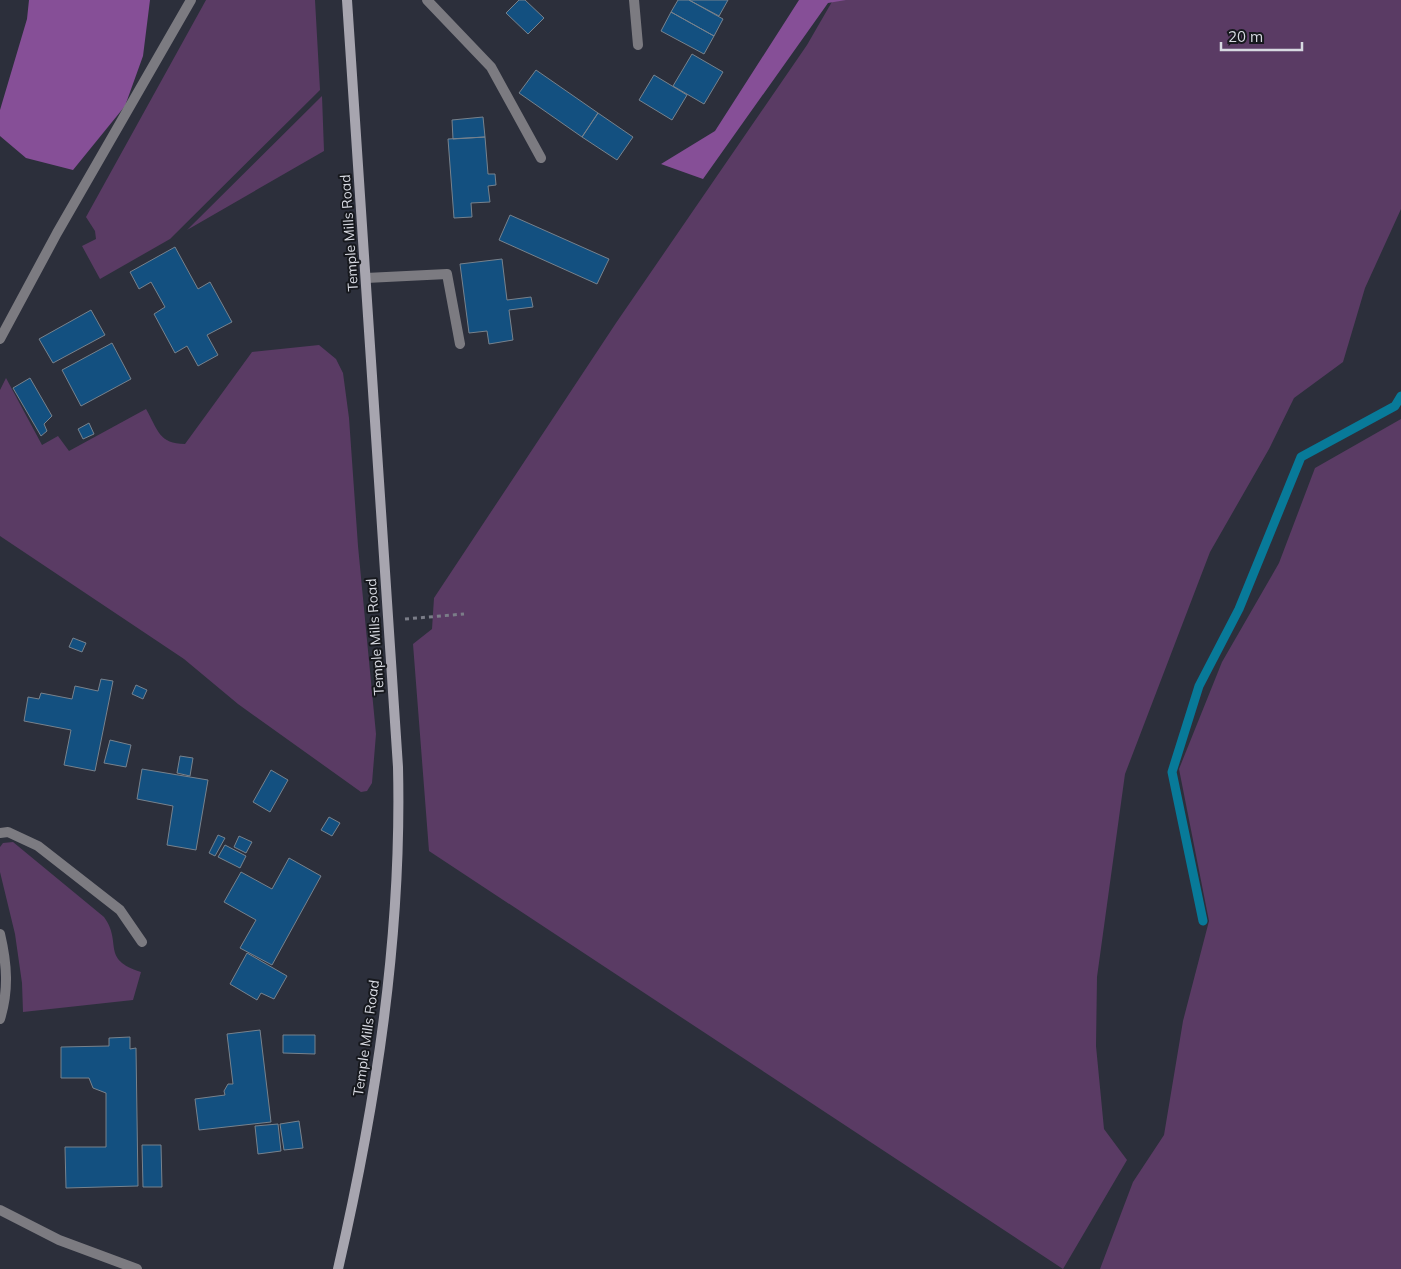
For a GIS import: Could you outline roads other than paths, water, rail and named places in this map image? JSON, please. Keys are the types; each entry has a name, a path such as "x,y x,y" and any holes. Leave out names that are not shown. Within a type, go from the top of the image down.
{"street":[{"path":"0,339 57,234 191,0"},
{"name":"Temple Mills Road","path":"338,1269 368,1127 386,1005 394,915 399,817 398,767 347,0"},
{"path":"427,0 491,67 541,158"},
{"path":"634,0 638,45"},
{"path":"366,278 447,274 460,344"},
{"path":"0,833 8,832 38,846 120,910 142,942"},
{"path":"0,934 6,962 7,987 0,1019"},
{"path":"0,1210 59,1240 137,1269"}],"waterway":[{"path":"1203,921 1172,772 1199,686 1239,609 1301,457 1395,406 1401,396"}]}
